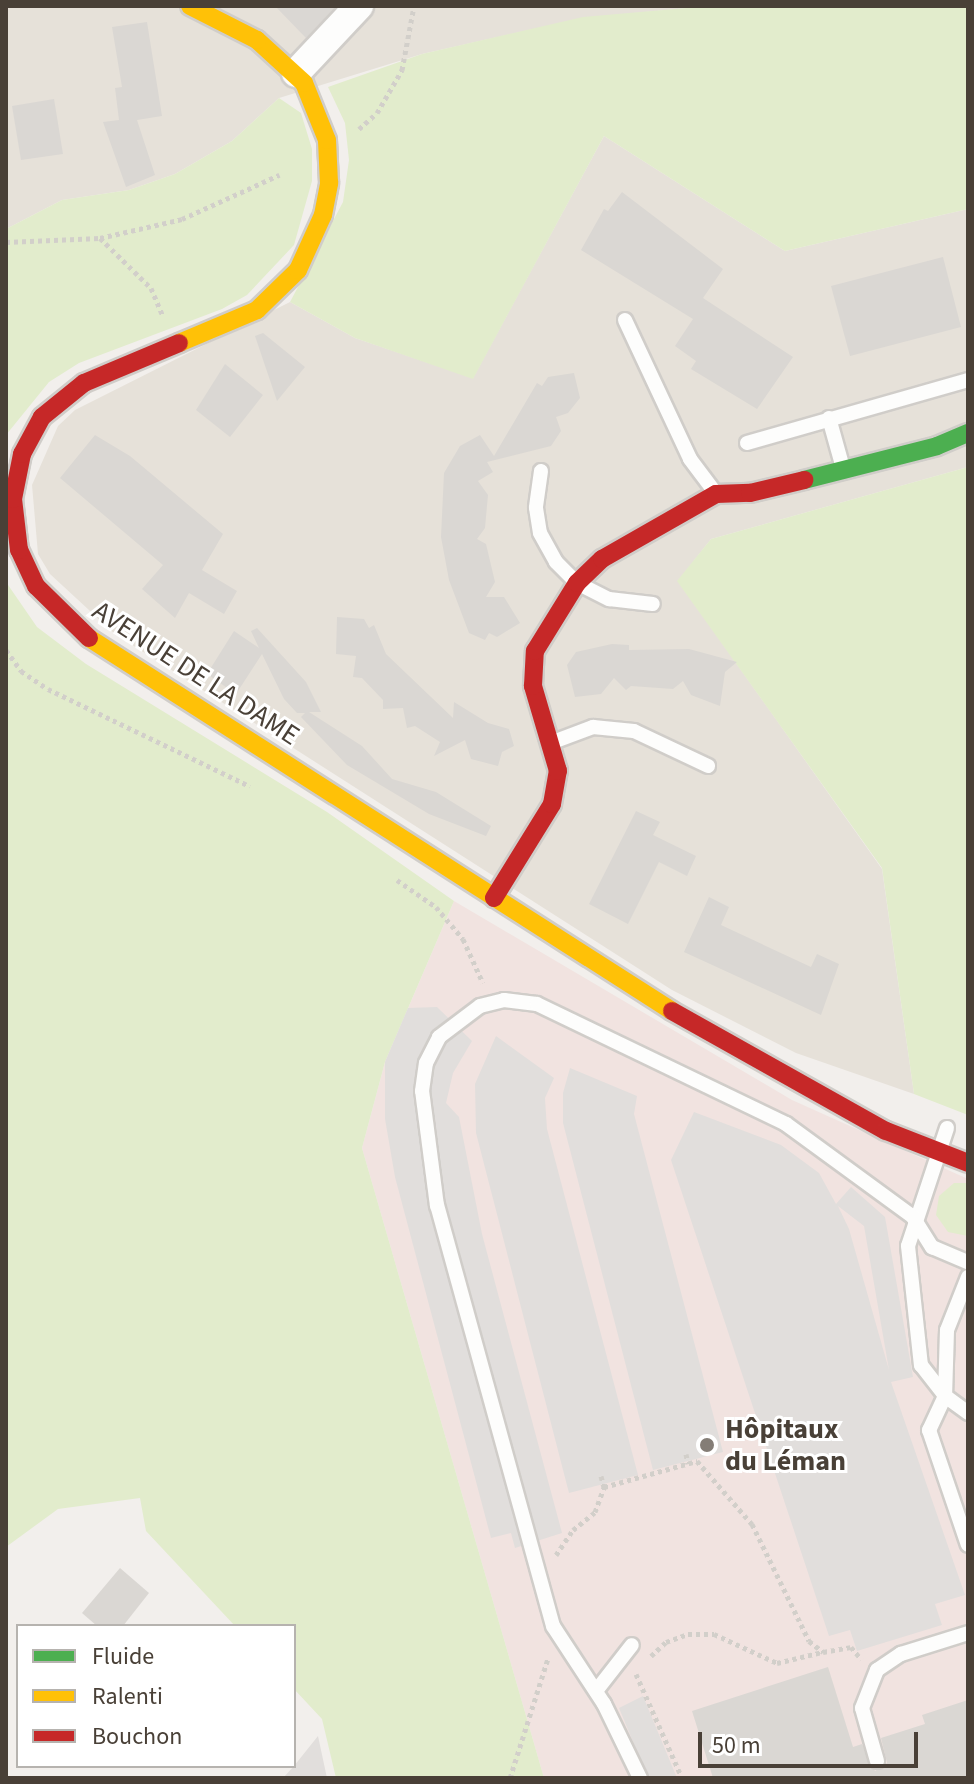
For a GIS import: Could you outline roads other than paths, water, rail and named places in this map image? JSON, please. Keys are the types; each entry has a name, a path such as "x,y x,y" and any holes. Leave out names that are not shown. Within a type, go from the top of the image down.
{"main road":[{"name":"AVENUE DE LA DAME","path":"190,6 257,40 296,73 319,113 328,153 323,215 306,258 288,283 257,310 84,383 51,407 27,441 17,468 13,515 19,550 46,601 88,639 663,1006 786,1072 886,1131 968,1163"},
{"path":"494,898 552,804 558,771 553,742 537,705 531,670 543,632 577,583 602,559 716,494 750,493 937,446 968,433"},
{"name":"AVENUE DE LA DAME","path":"786,1072 861,1094"},
{"path":"940,1125 968,1136"}],"street":[{"path":"296,73 359,6"}],"lane":[{"path":"625,320 690,459 716,494"},
{"path":"747,443 968,380"},
{"path":"829,418 843,468"},
{"path":"541,471 536,508 540,533 556,562 577,583 609,599 653,604"},
{"path":"553,742 593,727 634,731 708,766"},
{"path":"640,1778 596,1691 553,1626 437,1206 423,1103 426,1063 439,1037 458,1018 492,1002 537,1004 702,1080 786,1124 913,1217 932,1247 968,1262"},
{"path":"940,1125 938,1151 913,1217 908,1246 919,1358 945,1396 968,1413"},
{"path":"968,1277 947,1330 945,1396 929,1430 968,1545"},
{"path":"877,1761 862,1708 877,1670 901,1654 968,1633"},
{"path":"596,1691 632,1645"}],"place":[{"name":"Hôpitaux du Léman","path":"707,1445"}]}
